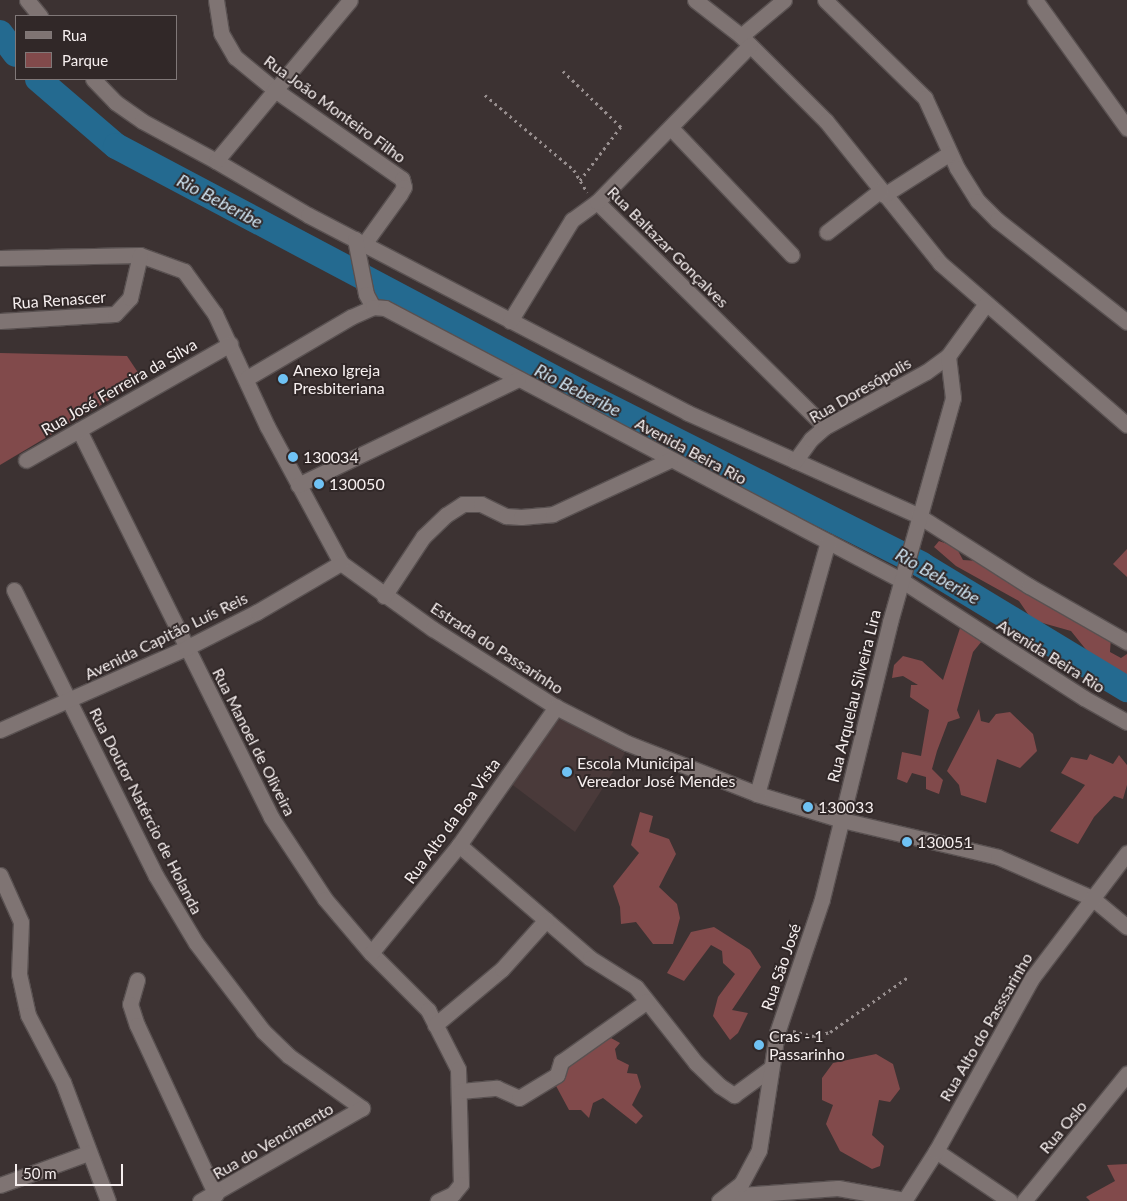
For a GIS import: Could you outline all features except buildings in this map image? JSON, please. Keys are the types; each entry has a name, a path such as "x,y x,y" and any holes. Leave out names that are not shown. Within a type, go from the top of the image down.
{"street":[{"path":"27,0 39,15"},
{"name":"Rua João Monteiro Filho","path":"216,0 221,33 235,57 275,90 402,179 404,187 400,194 359,246"},
{"path":"216,160 350,0"},
{"path":"695,0 746,40 826,121 940,263 985,305 1127,425"},
{"path":"510,320 572,220 596,202 670,128 746,40 784,0"},
{"path":"825,0 917,87 930,107 966,186 997,220 1127,322"},
{"path":"1035,0 1127,128"},
{"path":"94,80 116,102 142,121 216,160 276,198 359,246 510,320 680,409 795,462 918,523 1127,642"},
{"path":"670,128 792,255"},
{"path":"827,232 883,193 950,153"},
{"name":"Rua Baltazar Gonçalves","path":"596,202 825,427"},
{"path":"247,378 376,307 366,294 359,246"},
{"name":"Estrada do Passarinho","path":"0,258 140,255 166,263 189,277 230,344 298,485 342,563 384,596 556,707 627,743 757,794 842,820 998,857 1092,898 1127,927"},
{"name":"Rua Renascer","path":"0,321 115,314 130,298 140,255"},
{"path":"948,356 985,305"},
{"name":"Avenida Beira Rio","path":"376,307 405,318 828,542 903,575 1084,698 1127,722"},
{"name":"Rua José Ferreira da Silva","path":"26,460 230,344"},
{"name":"Rua Doresópolis","path":"795,462 811,439 825,427 926,372 948,356"},
{"name":"Rua Arquelau Silveira Lira","path":"842,820 903,575 953,398 948,356"},
{"path":"298,485 518,379"},
{"name":"Rua Manoel de Oliveira","path":"78,430 271,817 325,898 371,954 415,993 435,1025 458,1069 461,1184 453,1194 438,1201"},
{"path":"384,596 423,537 446,514 463,504 482,504 506,516 521,518 553,514 670,460"},
{"path":"757,794 828,542"},
{"name":"Avenida Capitão Luís Reis","path":"0,730 70,701 186,648 258,612 342,563"},
{"name":"Rua Doutor Natércio de Holanda","path":"14,590 156,876 223,981 263,1030 289,1056 362,1108"},
{"name":"Rua Alto da Boa Vista","path":"371,954 458,845 556,707"},
{"name":"Rua São José","path":"721,1199 738,1189 746,1179 759,1150 779,1028 822,899 842,820"},
{"path":"458,845 590,958 626,978 647,1001 696,1063 734,1095 771,1068"},
{"name":"Rua Alto do Passsarinho","path":"904,1200 936,1151 1032,978 1127,853"},
{"path":"0,875 12,898 21,922 19,974 28,1016 63,1082 88,1153 108,1201"},
{"path":"435,1025 502,969 546,920"},
{"path":"136,980 130,1004 137,1026 216,1195"},
{"path":"460,1091 497,1088 519,1098 557,1075 560,1062 647,1001"},
{"name":"Rua Oslo","path":"1024,1201 1127,1074"},
{"name":"Rua do Vencimento","path":"200,1201 216,1195 362,1108"},
{"path":"936,1151 1010,1201"},
{"path":"0,1185 88,1153"},
{"path":"721,1199 838,1188 904,1200"}],"path":[{"path":"563,71 621,127 580,181"},
{"name":"Rua Baltazar Gonçalves","path":"485,94 574,170 596,202"},
{"path":"779,1028 814,1036 830,1032 908,977"}],"shaded area":[{"name":"Escola Municipal Vereador José Mendes","path":"559,719 591,733 625,753 575,832 510,783"}],"green space":[{"path":"0,353 127,356 143,380 0,465"},
{"path":"939,541 956,547 963,560 979,561 1111,637 1110,652 1121,658 1127,654 1127,679 1092,657 1071,631 1032,620 1019,601 956,566 934,547"},
{"path":"1127,549 1127,577 1113,564"},
{"path":"961,625 982,641 973,652 957,710 960,718 948,722 937,751 932,769 943,780 939,794 926,789 926,777 912,773 907,783 897,779 902,752 921,756 929,710 910,697 911,685 918,685 903,676 892,678 894,665 903,656 922,661 943,680"},
{"path":"979,709 981,721 989,723 996,714 1010,712 1033,734 1037,751 1020,768 997,759 986,803 961,795 959,785 947,771"},
{"path":"1090,754 1113,764 1119,755 1127,765 1127,785 1123,799 1114,796 1094,817 1078,844 1050,831 1085,785 1061,773 1071,757 1087,760"},
{"path":"640,812 653,816 649,832 669,839 676,854 659,887 677,904 680,918 673,944 653,944 636,922 621,924 620,907 613,886 639,853 631,845"},
{"path":"714,927 750,950 761,967 732,1010 748,1013 738,1033 730,1040 713,1016 718,997 735,974 723,963 722,951 711,945 684,981 667,973 691,932"},
{"path":"611,1038 620,1043 615,1049 617,1059 629,1065 627,1073 637,1074 641,1087 632,1105 643,1116 636,1124 603,1098 593,1103 589,1118 581,1110 569,1110 555,1084 565,1075 565,1065"},
{"path":"876,1054 893,1064 900,1089 890,1102 879,1100 872,1135 884,1146 880,1166 872,1169 840,1151 826,1124 833,1105 822,1100 822,1078 833,1063"},
{"path":"1127,1164 1127,1201 1090,1201 1086,1197 1115,1181 1107,1165"}],"waterway":[{"name":"Rio Beberibe","path":"0,33 15,53"},
{"name":"Rio Beberibe","path":"39,80 116,146 580,392 922,565 1127,689"}],"place":[{"name":"Anexo Igreja Presbiteriana","path":"283,379"},
{"name":"130034","path":"293,457"},
{"name":"130050","path":"319,484"},
{"name":"Escola Municipal Vereador José Mendes","path":"567,772"},
{"name":"130033","path":"808,807"},
{"name":"130051","path":"907,842"},
{"name":"Cras - 1 Passarinho","path":"759,1045"}]}
